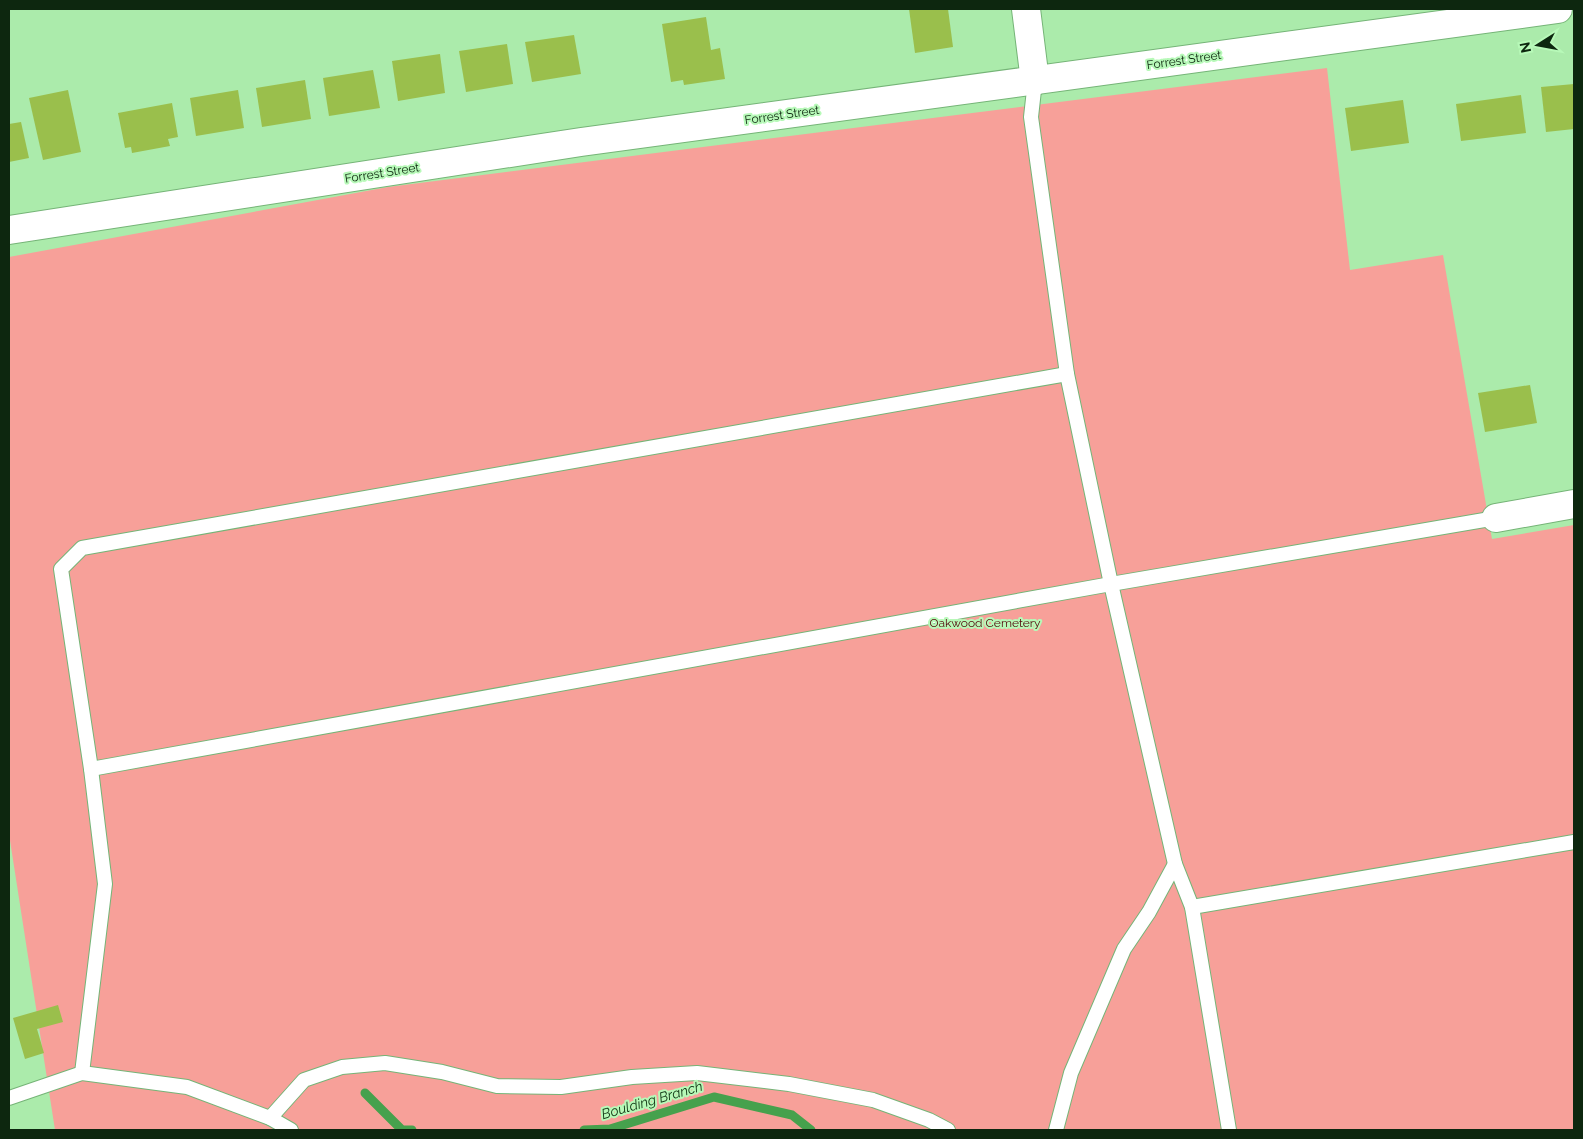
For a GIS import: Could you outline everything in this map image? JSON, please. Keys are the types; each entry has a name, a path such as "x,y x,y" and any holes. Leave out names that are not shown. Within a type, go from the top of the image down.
{"street":[{"path":"1026,9 1035,81"},
{"name":"Forrest Street","path":"9,230 581,142 1558,9"},
{"path":"1496,518 1574,504"}],"lane":[{"path":"1035,81 1031,117 1067,374 1111,584 1175,864 1192,906 1229,1130"},
{"path":"82,1073 105,884 91,769 61,569 82,548 1067,374"},
{"path":"91,769 1111,584 1496,518"},
{"path":"1192,906 1574,842"},
{"path":"1056,1130 1071,1072 1124,949 1149,912 1175,864"},
{"path":"270,1118 304,1080 342,1067 385,1063 442,1072 497,1086 561,1088 632,1077 696,1073 779,1083 873,1100 928,1120 948,1130"},
{"path":"9,1098 82,1073 187,1087 270,1118 291,1130"}],"green space":[{"name":"Oakwood Cemetery","path":"1327,68 1350,270 1443,255 1492,539 1574,525 1574,1130 55,1130 9,834 9,257 388,187"}],"building":[{"path":"909,9 948,9 953,47 915,53"},
{"path":"706,17 711,50 720,48 725,79 684,85 683,80 671,82 662,24"},
{"path":"574,35 581,74 532,82 525,42"},
{"path":"507,44 513,84 466,92 459,51"},
{"path":"440,54 445,93 398,101 392,61"},
{"path":"373,70 380,108 329,116 323,78"},
{"path":"305,80 311,119 262,127 256,88"},
{"path":"1574,84 1574,129 1546,132 1541,87"},
{"path":"68,90 81,152 43,160 29,98"},
{"path":"238,90 244,128 196,136 190,98"},
{"path":"1521,95 1526,133 1461,141 1456,104"},
{"path":"1403,100 1409,143 1351,151 1345,108"},
{"path":"172,103 178,137 168,139 170,146 132,153 131,147 125,148 118,113"},
{"path":"21,122 29,158 9,162 9,124"},
{"path":"1530,385 1537,423 1485,432 1478,393"},
{"path":"58,1005 63,1022 37,1029 44,1053 25,1059 13,1018"}],"waterway":[{"name":"Boulding Branch","path":"365,1093 402,1130 412,1130"},
{"name":"Boulding Branch","path":"584,1130 610,1129 714,1097 792,1115 811,1130"}]}
